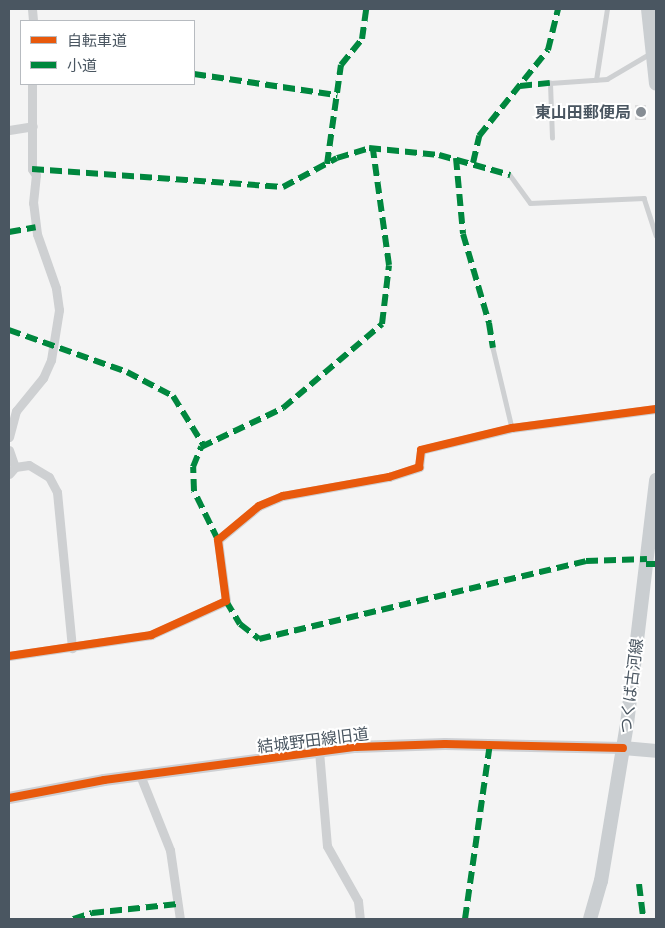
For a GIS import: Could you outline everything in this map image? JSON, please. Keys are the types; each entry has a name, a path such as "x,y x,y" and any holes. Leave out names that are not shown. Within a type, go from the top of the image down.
{"main road":[{"path":"648,9 656,84"},
{"name":"つくば古河線","path":"590,919 601,881 623,748 655,507 656,480"},
{"path":"623,748 656,751"}],"street":[{"path":"9,437 16,411 43,378 57,336 56,288 37,234 33,203 36,175 32,169 32,85"},
{"path":"9,130 33,126"},
{"path":"9,656 152,635 226,602 218,540 259,506 283,496 389,478 419,467 421,450 512,428 656,409"},
{"path":"9,450 12,470 29,465 39,470 57,492 72,648"},
{"name":"結城野田線旧道","path":"9,798 140,775 319,751 406,744 623,748"},
{"path":"319,751 327,846 358,900 360,919"},
{"path":"140,775 170,850 180,919"}],"lane":[{"path":"596,80 607,9"},
{"path":"552,138 550,83 607,79 653,52"},
{"path":"510,175 530,203 644,198 656,235"},
{"path":"493,348 512,428"}],"building":[{"path":"635,105 646,105 646,120 635,120"}],"marked path":[{"path":"327,164 341,65 362,39 366,9"},
{"path":"473,163 479,136 548,50 558,9"},
{"path":"195,74 337,95"},
{"path":"520,86 550,83"},
{"path":"32,169 283,187 337,158 369,148 439,155 510,175"},
{"path":"218,540 194,491 193,467 201,447 283,408 382,324 389,265 373,149"},
{"path":"456,158 463,234 489,323 493,348"},
{"path":"9,232 36,227"},
{"path":"9,330 127,372 173,396 204,446"},
{"path":"226,601 240,624 259,639 586,561 647,559"},
{"path":"646,564 656,564"},
{"path":"465,919 490,744"},
{"path":"639,884 643,919"},
{"path":"73,919 92,913 178,904"}],"cycle path":[{"path":"9,656 151,635 226,601 218,540 259,506 283,496 389,477 419,467 421,450 512,428 656,409"},
{"path":"9,798 104,780 356,747 445,744 623,748"}],"place":[{"name":"東山田郵便局","path":"641,112"}]}
